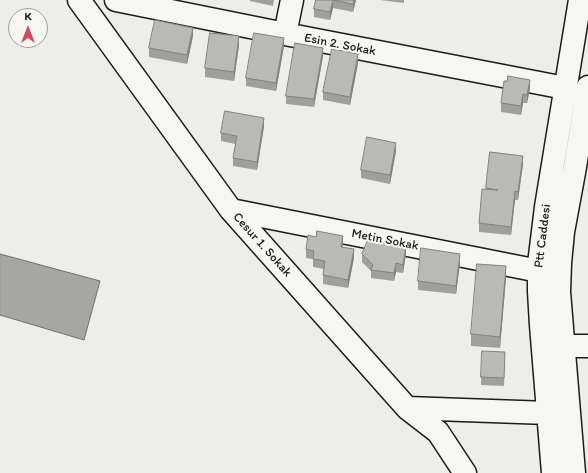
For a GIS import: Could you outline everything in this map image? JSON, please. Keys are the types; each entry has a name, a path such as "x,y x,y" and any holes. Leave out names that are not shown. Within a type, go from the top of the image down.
{"street":[{"name":"Cesur 1. Sokak","path":"79,0 231,210 407,408 438,432 465,473"},
{"name":"Esin 2. Sokak","path":"116,0 566,88"},
{"path":"285,34 292,0"},
{"name":"Ptt Caddesi","path":"553,473 540,325 539,270 546,208 580,0"},
{"name":"Ptt Caddesi","path":"574,473 559,292 560,263 563,232 588,88"},
{"name":"Metin Sokak","path":"231,210 539,270"},
{"path":"564,346 588,346"},
{"path":"407,408 548,413"}],"shaded area":[{"path":"0,254 100,281 84,340 0,315"}],"building":[{"path":"316,0 333,0 330,12 314,9"},
{"path":"334,0 354,0 353,4"},
{"path":"155,20 193,28 187,55 149,48"},
{"path":"210,33 239,36 234,72 205,68"},
{"path":"254,33 284,38 276,83 246,78"},
{"path":"295,43 323,48 314,99 286,96"},
{"path":"332,49 358,54 350,97 323,92"},
{"path":"508,76 530,80 527,95 523,94 521,106 501,103 504,81 507,81"},
{"path":"225,111 264,118 257,162 233,158 237,136 221,133"},
{"path":"367,137 396,143 390,175 361,170"},
{"path":"490,152 523,156 518,192 515,191 511,227 479,223 482,189 498,190 486,188"},
{"path":"317,231 343,236 341,247 354,249 348,280 323,275 325,261 313,259 314,251 306,249 308,235 316,237"},
{"path":"368,240 406,245 403,265 396,263 394,273 371,270 373,265 362,254"},
{"path":"421,248 460,254 456,286 418,281"},
{"path":"477,264 506,266 500,337 471,334"},
{"path":"482,351 505,352 504,378 481,377"}]}
